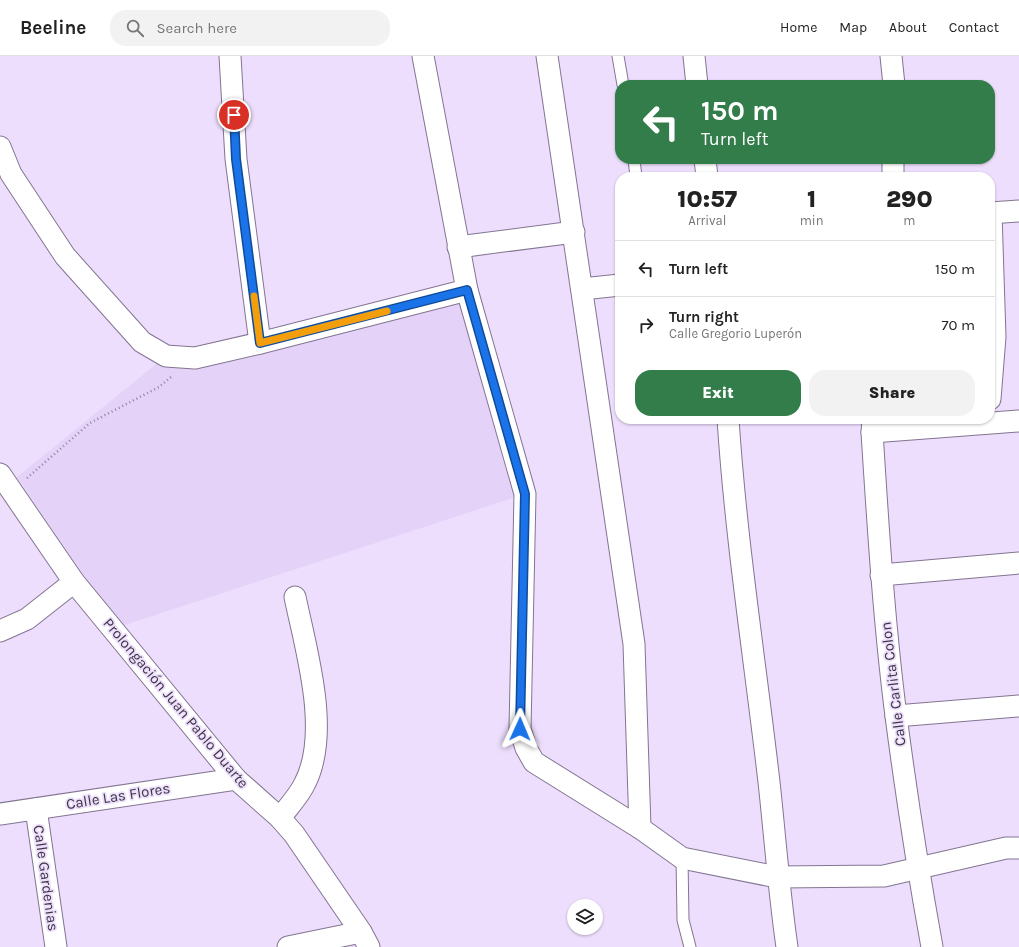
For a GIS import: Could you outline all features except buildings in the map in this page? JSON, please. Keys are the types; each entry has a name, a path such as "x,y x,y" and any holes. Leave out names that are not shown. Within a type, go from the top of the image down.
{"street":[{"path":"230,56 236,159 260,343"},
{"path":"422,56 467,290 525,494 520,729 526,748 534,762 640,828 682,858 777,877 884,876 1006,848 1019,848"},
{"path":"547,56 634,644 640,828"},
{"path":"694,56 696,80"},
{"path":"891,56 893,80"},
{"path":"0,147 11,174 66,256 142,342 166,356 194,358 260,343 467,290"},
{"path":"995,213 1019,211"},
{"path":"458,247 574,232"},
{"path":"582,289 615,285"},
{"path":"995,421 1019,421"},
{"path":"728,424 730,462 747,619 769,782 777,877 787,947"},
{"path":"872,426 918,424"},
{"name":"Calle Carlita Colon","path":"872,426 881,575 896,716 918,868 932,947"},
{"name":"Prolongación Juan Pablo Duarte","path":"6,483 74,582 236,779 280,818 294,834 365,939"},
{"path":"881,575 1019,562"},
{"path":"0,630 27,619 74,582"},
{"path":"280,818 305,784 315,755 316,716 311,673 294,597"},
{"path":"896,716 1019,706"},
{"name":"Calle Las Flores","path":"0,814 236,779"},
{"name":"Calle Gardenias","path":"36,809 56,947"},
{"path":"288,947 365,939"}],"lane":[{"path":"618,56 622,80"},
{"path":"682,858 682,920 690,947"}],"path":[{"path":"6,483 90,423 159,387 194,358"}],"shaded area":[{"path":"467,290 525,494 119,627 17,477 166,356"}],"slow traffic":[{"path":"254,296 260,343 387,311"}],"route":[{"path":"234,115 236,159 260,343 467,290 525,494 520,729"}]}
